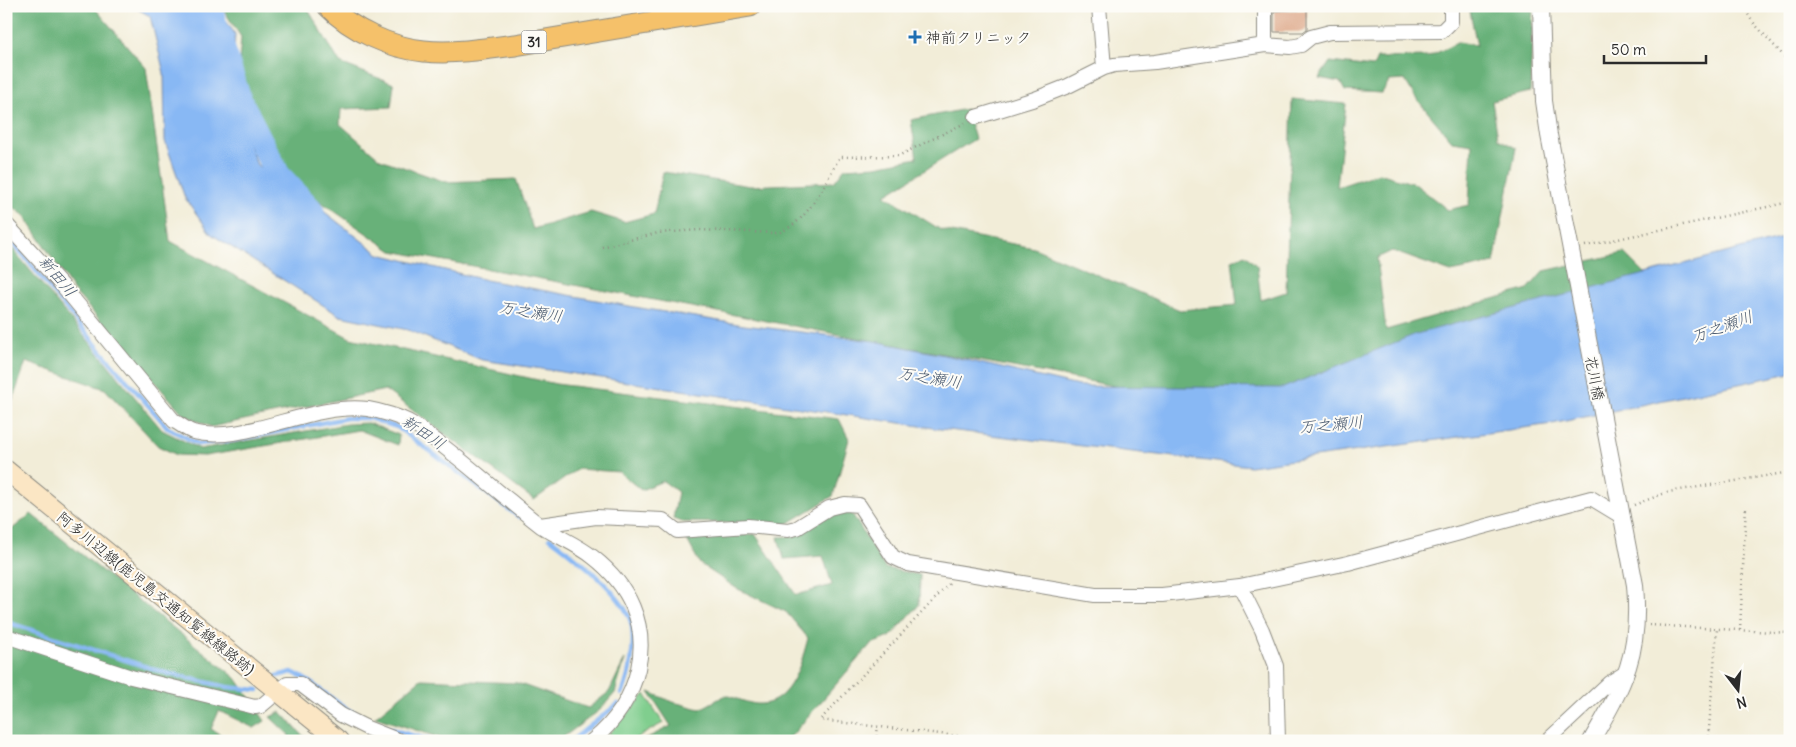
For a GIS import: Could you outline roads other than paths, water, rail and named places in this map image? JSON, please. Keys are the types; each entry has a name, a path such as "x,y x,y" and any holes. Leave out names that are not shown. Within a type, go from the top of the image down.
{"main road":[{"name":"31","path":"328,6 363,31 389,42 423,51 481,50 750,6"},
{"name":"阿多川辺線(鹿児島交通知覧線線路跡)","path":"6,470 339,741"}],"street":[{"path":"1099,6 1104,68"},
{"path":"1265,6 1265,45"},
{"path":"976,117 1035,99 1068,86 1104,68 1265,45 1290,47 1301,45 1311,37 1330,32 1442,31 1451,22 1451,6"},
{"name":"花川橋","path":"1541,6 1544,101 1635,585 1638,625 1633,654 1627,672 1610,708 1591,741"},
{"path":"6,224 62,285 174,421 191,431 208,434 241,431 312,413 368,410 410,422 540,525 593,557 613,577 632,604 642,636 634,685 617,716 592,741"},
{"path":"540,525 596,517 663,520 678,530 748,526 788,530 797,528 829,508 845,504 859,505 893,557 908,564 961,571 1095,595 1162,594 1240,586 1348,563 1591,498 1619,514 1622,520"},
{"path":"1240,586 1262,630 1276,666 1278,741"},
{"path":"6,636 132,677 249,706 261,706 287,684 300,684 341,715 400,741"},
{"path":"1546,741 1609,683 1627,672"}],"water":[{"path":"132,6 216,6 235,34 231,99 257,165 313,203 379,254 486,280 744,325 874,341 954,357 1078,386 1283,388 1416,334 1790,236 1790,373 1552,424 1250,466 940,429 482,360 408,330 340,316 211,234 185,198 165,141 164,73 150,16"}],"waterway":[{"name":"万之瀬川","path":"209,6 239,99 278,175 312,211"},
{"name":"新田川","path":"7,235 100,350 168,428 198,444 233,440 347,418 369,418 397,427 519,517"},
{"name":"新田川","path":"550,538 598,578 621,603 628,615 633,635 632,652 622,694"},
{"name":"新田川","path":"6,622 166,673 227,687 258,690"},
{"name":"新田川","path":"277,676 292,672 360,717 391,729 433,741"},
{"name":"新田川","path":"571,741 618,704"}],"place":[{"name":"神前クリニック","path":"915,37"}]}
